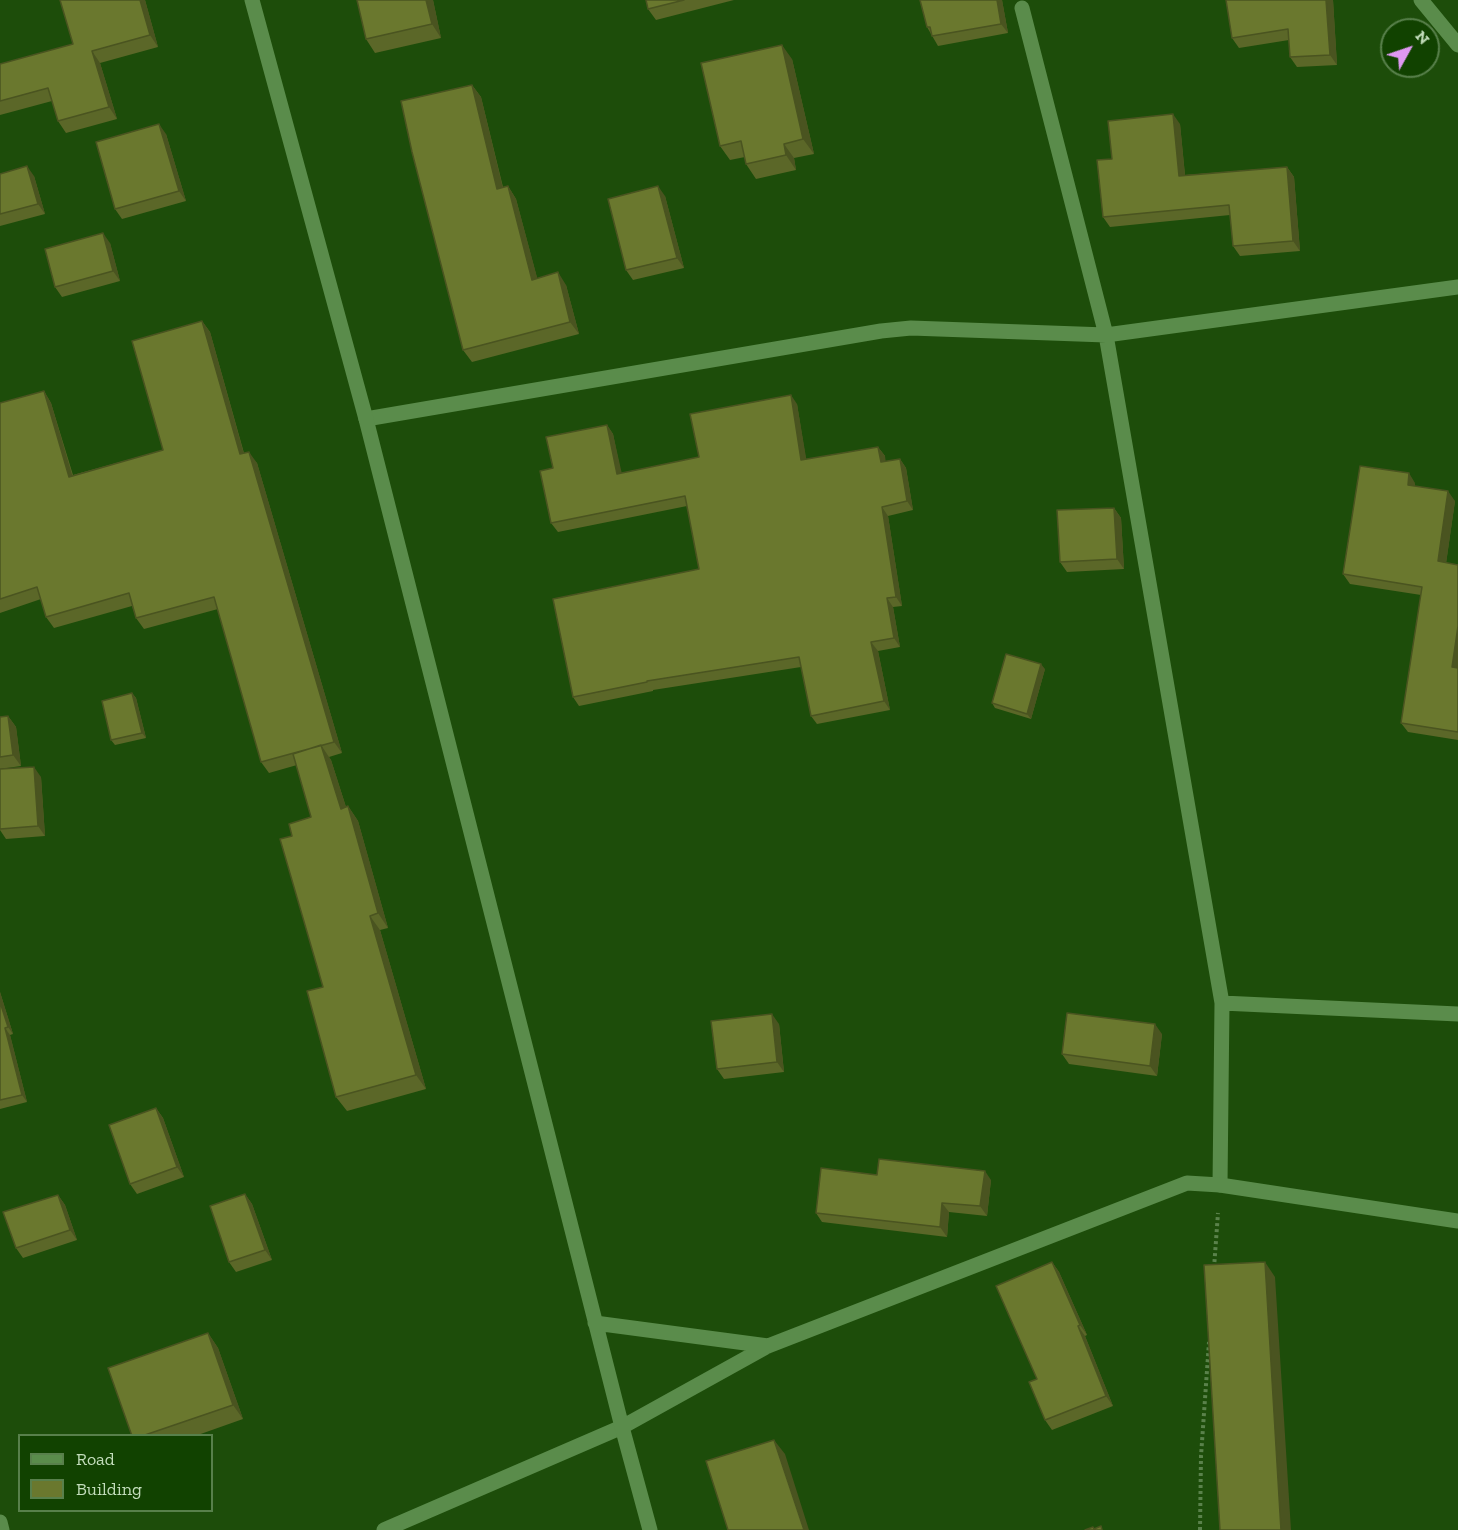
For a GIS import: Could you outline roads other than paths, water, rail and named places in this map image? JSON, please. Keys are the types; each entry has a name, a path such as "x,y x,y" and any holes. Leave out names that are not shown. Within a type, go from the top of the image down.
{"street":[{"path":"252,0 366,419 595,1323 650,1530"},
{"path":"1421,0 1458,45"},
{"path":"1022,8 1106,335 1222,1003 1220,1185"},
{"path":"366,419 881,331 911,328 1106,335 1458,286"},
{"path":"1222,1003 1458,1014"},
{"path":"384,1530 622,1427 768,1346 1187,1183 1220,1185 1458,1221"},
{"path":"595,1323 768,1346"},
{"path":"0,1522 2,1530"}]}
